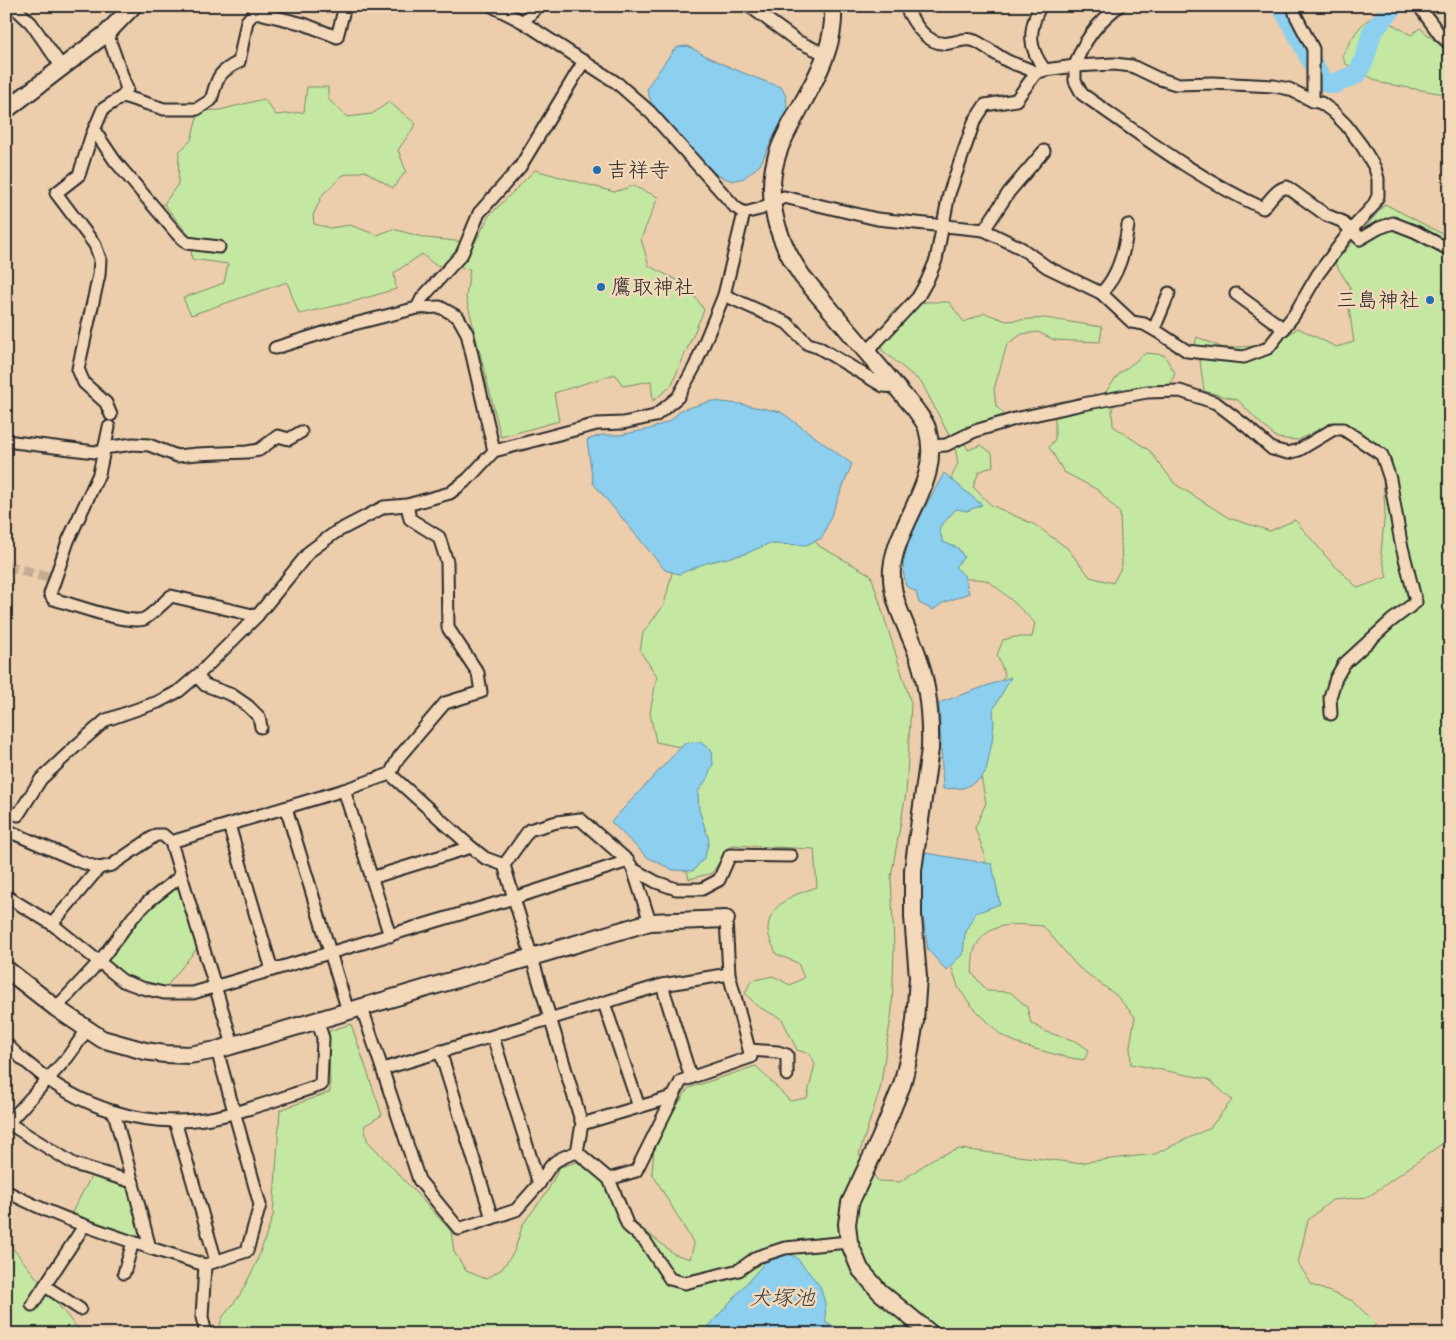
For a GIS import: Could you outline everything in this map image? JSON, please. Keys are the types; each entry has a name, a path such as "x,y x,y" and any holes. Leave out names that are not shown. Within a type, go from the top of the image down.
{"street":[{"path":"13,6 31,23 62,67"},
{"path":"6,110 107,33 133,6"},
{"path":"123,96 164,109 196,109 211,100 219,75 226,68 239,62 247,21 255,12 304,24 337,38 345,6"},
{"path":"492,6 523,22 617,83 650,112 734,207 744,213 784,197 877,219 984,230 1021,248 1047,267 1101,293 1132,322 1144,324 1154,329 1187,351 1244,357 1268,348 1284,329 1318,274 1351,230 1373,206 1378,196 1378,179 1375,168 1362,146 1346,125 1321,103 1312,101 1289,89 1274,86 1213,83 1176,84 1157,78 1132,66 1114,64 1075,66 1041,71 1011,63 975,41 964,39 947,44 934,41 922,32 905,6"},
{"path":"523,22 538,6"},
{"path":"749,6 797,41 826,55"},
{"path":"833,6 833,29 821,69 780,148 772,182 774,219 789,257 802,276 915,409 926,427 930,446 930,469 897,545 892,569 892,585 895,600 916,648 928,693 931,730 913,870 913,917 918,977 915,1021 902,1085 880,1139 850,1203 847,1224 849,1242 860,1269 880,1292 931,1334"},
{"path":"1040,6 1034,19 1031,38 1035,57 1041,71"},
{"path":"1119,6 1104,17 1090,33 1079,53 1075,66 1075,81 1082,94 1190,168 1241,198 1263,208 1276,192 1281,188 1287,187 1326,215 1341,221 1360,239 1379,228 1393,223 1416,232 1450,250"},
{"path":"1293,6 1313,49 1312,101"},
{"path":"1419,6 1440,35 1450,44"},
{"path":"107,33 127,89 123,96 103,109 79,175 56,193 95,245 100,259 99,275 78,369 84,383 106,403 110,421 99,474 68,541 50,594 53,599 134,620 145,618 171,596 257,616"},
{"path":"417,308 422,298 462,254 478,213 520,167 584,61"},
{"path":"867,352 918,297 927,282 936,260 949,194 974,122 985,105 1016,100 1041,71"},
{"path":"94,130 115,161 178,235 187,243 219,247"},
{"path":"984,230 1009,192 1044,151"},
{"path":"6,811 18,815 41,779 106,720 158,702 179,691 197,676 257,616 310,551 336,532 384,507 407,506 450,492 468,478 494,451 597,424 623,423 655,416 678,397 695,366 724,295 744,213"},
{"path":"1101,293 1110,285 1116,272 1126,239 1128,225"},
{"path":"1154,329 1169,293"},
{"path":"1236,294 1284,329"},
{"path":"724,295 786,323 808,344 818,347 883,386 897,387"},
{"path":"275,348 346,326 417,308 440,306 458,317 468,333 494,451"},
{"path":"930,446 946,445 976,432 1015,419 1083,404 1155,392 1180,391 1216,402 1272,449 1288,454 1299,450 1334,429 1343,428 1382,456 1390,479 1401,543 1416,602 1391,621 1344,664 1336,678 1330,697 1331,714"},
{"path":"6,441 104,450 133,444 149,446 177,456 259,450 278,436 289,439 301,432"},
{"path":"171,842 344,790 390,774 398,757 445,703 481,692 478,673 448,628 447,562 439,537 410,519 407,506"},
{"path":"197,676 205,685 232,695 248,706 259,717 261,727"},
{"path":"390,774 471,847 485,858 504,866 582,1124 578,1152"},
{"path":"344,790 390,936"},
{"path":"286,808 330,953 382,1069 419,1180 459,1229 516,1210 539,1184 547,1170 557,1159 578,1152"},
{"path":"504,866 529,830 557,822 580,819 631,865 656,882 676,889 702,890 719,880 730,856 791,856"},
{"path":"228,825 272,970"},
{"path":"6,830 78,862 99,868 112,865 156,835 163,835 171,842 233,1045"},
{"path":"371,878 471,847"},
{"path":"6,896 52,924 122,980 142,988 164,993 193,993 631,865"},
{"path":"631,865 650,922"},
{"path":"52,924 99,868"},
{"path":"56,1008 99,962 133,917 149,900 182,876"},
{"path":"6,969 56,1008 102,1039 145,1051 189,1055 216,1050 355,1010 650,922 726,919 729,974 751,1057 680,1081 636,1171 609,1179"},
{"path":"382,1069 662,985 729,974"},
{"path":"662,985 691,1078"},
{"path":"604,1003 639,1107"},
{"path":"6,1042 12,1050 47,1080 77,1097 114,1112 149,1120 204,1119 235,1112 321,1085 323,1038 317,1020"},
{"path":"87,1030 67,1058 7,1124 74,1164 133,1182"},
{"path":"493,1037 539,1184"},
{"path":"6,1191 35,1207 84,1226 150,1248 210,1263 247,1251 260,1205 216,1050"},
{"path":"750,1050 778,1052 787,1055 787,1075"},
{"path":"440,1051 492,1218"},
{"path":"582,1124 672,1097"},
{"path":"114,1112 150,1248"},
{"path":"175,1121 210,1263 202,1317 206,1334"},
{"path":"578,1152 609,1179 628,1226 645,1241 670,1279 685,1283 739,1270 756,1257 785,1248 849,1242"},
{"path":"32,1305 84,1226"},
{"path":"124,1273 133,1242"},
{"path":"45,1286 80,1309"}],"green space":[{"path":"1380,14 1389,22 1411,35 1420,28 1450,54 1450,95 1381,83 1346,64 1342,56 1353,37 1367,21"},
{"path":"307,87 328,87 328,99 347,117 372,114 389,102 416,124 398,150 406,171 393,188 365,171 343,175 323,194 313,215 314,224 330,228 350,225 377,235 393,229 426,238 475,243 489,216 535,170 614,192 633,186 658,197 641,239 649,266 688,286 704,310 671,386 653,401 651,381 623,386 615,374 554,393 559,421 501,437 466,297 470,269 435,265 422,254 394,273 396,289 352,302 299,314 287,282 191,315 183,298 224,283 228,264 192,259 190,237 164,204 178,184 179,152 191,140 199,111 220,110 264,99 276,115 304,112"},
{"path":"1385,204 1450,238 1450,1138 1368,1197 1332,1200 1308,1220 1298,1263 1312,1285 1353,1301 1376,1324 1368,1334 218,1334 222,1318 240,1295 256,1264 273,1216 280,1110 330,1092 329,1031 351,1024 382,1115 364,1126 367,1140 451,1231 454,1252 466,1271 486,1279 502,1269 514,1252 523,1224 547,1192 560,1167 577,1162 604,1182 613,1205 674,1254 690,1259 694,1244 652,1173 654,1149 672,1113 689,1088 756,1066 790,1101 807,1098 815,1064 810,1054 797,1050 782,1019 757,1006 745,993 751,981 773,976 790,985 804,978 798,963 776,954 768,928 770,919 779,905 793,896 817,887 814,849 731,845 712,873 689,879 685,863 699,751 656,742 650,713 657,676 640,651 643,633 664,605 675,561 804,526 819,546 871,575 911,703 906,793 891,877 894,947 892,1010 880,1089 859,1154 878,1181 900,1182 934,1158 959,1149 1076,1163 1155,1154 1210,1128 1232,1100 1208,1079 1131,1064 1130,1046 1135,1017 1116,995 1078,967 1043,926 1005,926 989,932 976,946 973,956 972,973 987,991 1010,992 1027,1007 1031,1023 1046,1032 1076,1041 1089,1050 1084,1060 1024,1046 1001,1035 971,1005 959,989 948,957 973,907 990,898 984,852 975,828 986,803 980,771 988,706 1005,675 997,655 1003,640 1015,637 1032,637 1035,623 990,582 982,579 961,578 940,548 934,528 944,496 958,463 955,447 922,383 882,350 878,332 895,309 927,302 949,302 964,322 985,313 1006,321 1045,318 1102,327 1100,342 1054,340 1038,332 1022,334 1007,344 994,389 996,406 1005,415 993,424 966,426 960,433 968,450 981,445 992,453 993,466 979,472 973,487 991,505 1035,525 1067,548 1090,577 1113,583 1122,566 1120,513 1098,490 1064,472 1049,447 1055,439 1055,415 1093,409 1119,374 1146,353 1164,355 1175,373 1169,387 1132,387 1112,408 1113,426 1150,451 1175,484 1229,518 1270,531 1295,520 1330,561 1358,588 1387,577 1381,553 1385,511 1383,479 1377,444 1333,422 1298,440 1277,438 1238,400 1204,391 1200,361 1194,348 1197,337 1223,348 1273,345 1298,328 1336,347 1354,342 1349,308 1350,287 1335,263"},
{"path":"178,883 198,947 166,987 141,983 119,971 106,960 148,908"},
{"path":"93,1173 130,1187 143,1236 138,1239 70,1216"},
{"path":"6,1240 77,1328 84,1334 6,1334"}],"water":[{"path":"688,46 733,69 781,87 786,96 787,109 760,165 744,178 732,181 717,175 656,116 647,90 650,83 673,51 678,47"},
{"path":"712,401 781,412 852,464 822,538 806,545 768,544 745,554 706,563 679,574 665,570 593,483 587,440 602,435 620,435 650,429 670,421 681,410"},
{"path":"944,473 982,505 967,511 956,509 939,528 943,542 958,548 964,557 955,567 964,575 969,593 943,603 933,610 919,603 916,592 906,586 903,567 913,531"},
{"path":"1011,677 993,710 992,742 986,771 980,779 964,788 943,789 939,703"},
{"path":"700,742 712,751 713,764 707,779 698,792 699,810 709,840 705,857 693,871 673,870 647,857 611,822 685,743"},
{"path":"925,853 992,864 1000,904 976,913 965,934 963,954 946,970 928,950 922,911 921,876"},
{"name":"犬塚池","path":"789,1254 797,1258 820,1286 825,1303 826,1323 844,1330 868,1330 872,1334 702,1334 765,1262"}],"waterway":[{"path":"1281,6 1322,81 1334,84 1357,74 1365,58 1372,32 1394,6"}],"tunnel":[{"path":"6,566 55,579"}],"place":[{"name":"吉祥寺","path":"597,170"},
{"name":"鷹取神社","path":"601,287"},
{"name":"三島神社","path":"1430,300"}]}
